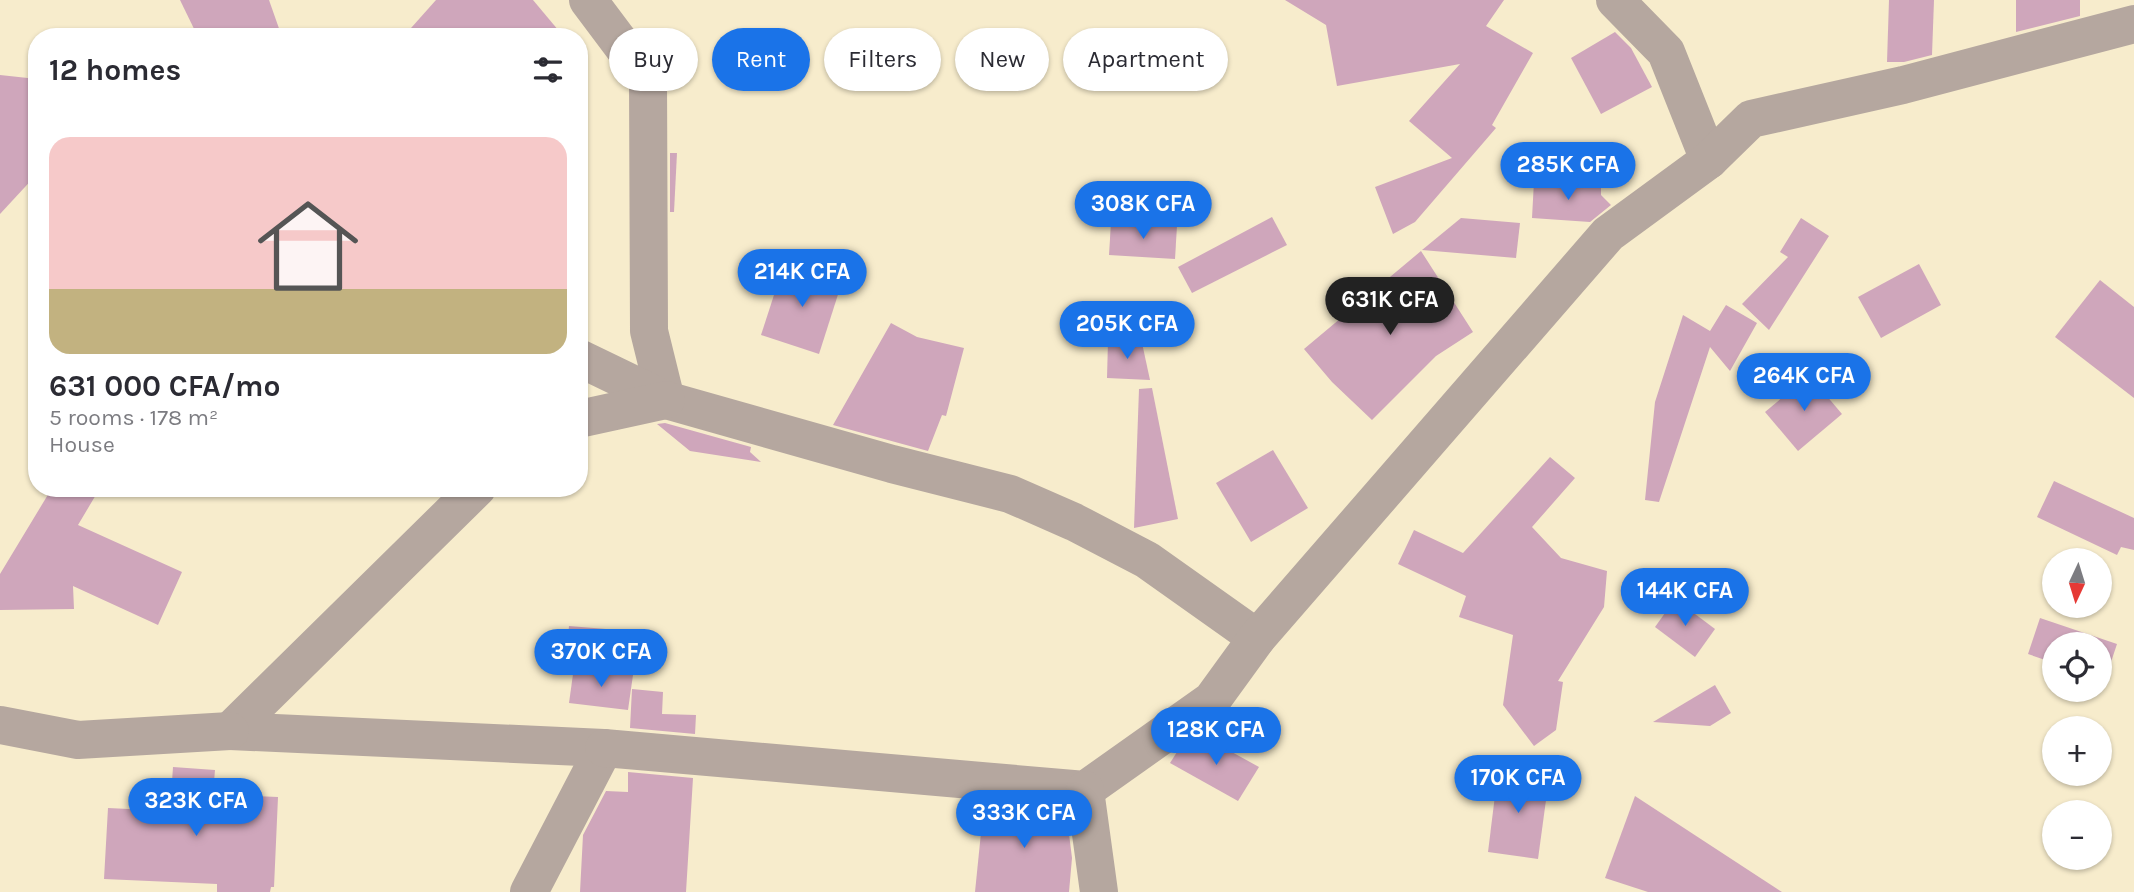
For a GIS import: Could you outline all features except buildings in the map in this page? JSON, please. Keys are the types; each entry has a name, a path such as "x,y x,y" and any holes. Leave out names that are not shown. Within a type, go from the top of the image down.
{"street":[{"path":"587,0 648,80 649,331 666,400"},
{"path":"1615,0 1665,52 1709,160"},
{"path":"0,725 78,740 230,731 604,748 1085,790 1212,700 1257,638 1608,234 1709,160 1751,119 1903,85 2134,24"},
{"path":"588,362 666,400 892,464 1010,494 1074,522 1147,560 1257,638"},
{"path":"588,417 666,400"},
{"path":"230,731 468,497"},
{"path":"529,892 604,748"},
{"path":"1085,790 1100,892"}]}
